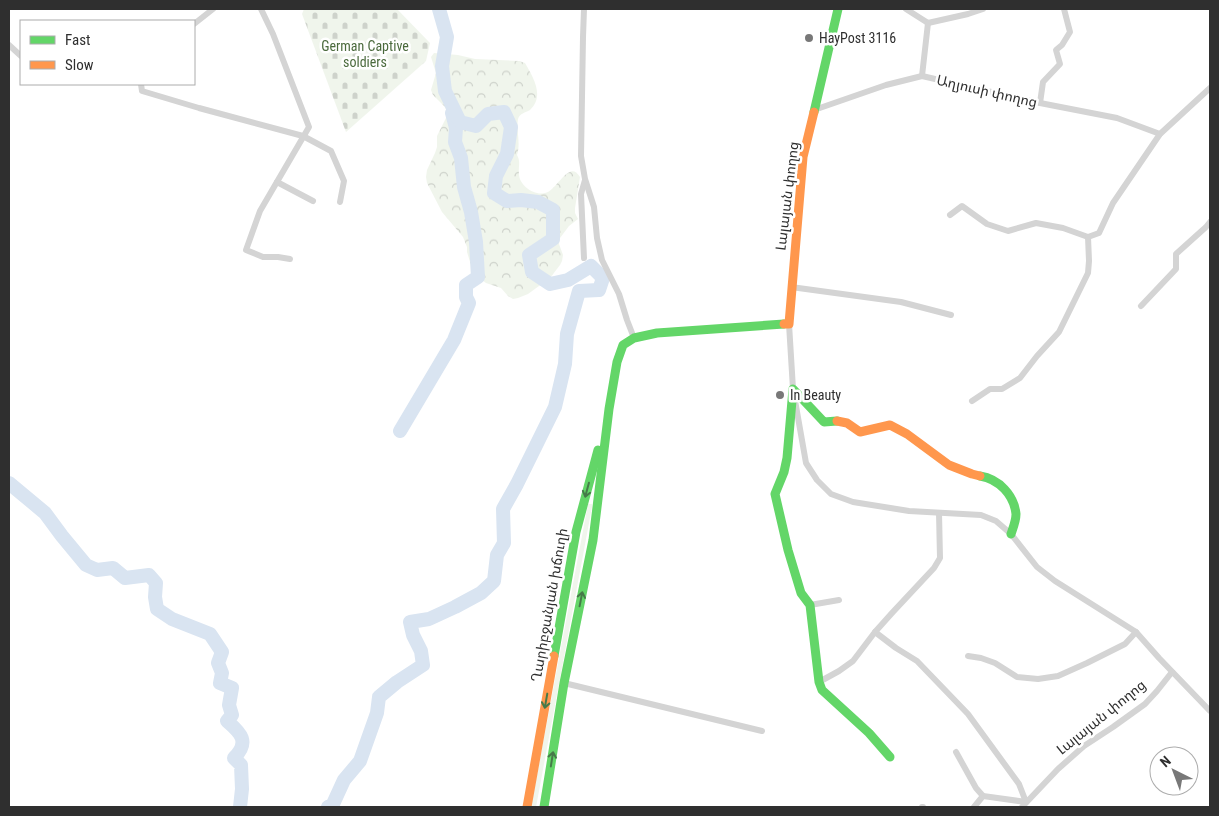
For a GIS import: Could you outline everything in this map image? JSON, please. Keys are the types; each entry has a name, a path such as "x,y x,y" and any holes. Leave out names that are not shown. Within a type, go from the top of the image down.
{"main road":[{"name":"Լալայան փողոց","path":"789,324 803,157 838,9"},
{"path":"634,338 657,333 789,324"},
{"name":"Ղարիբջանյան խճուղի","path":"544,807 564,684 593,540 616,362 623,345 634,338"},
{"name":"Լալայան փողոց","path":"792,389 787,458 776,494 788,550 800,593 810,605 819,682"},
{"path":"792,389 824,422 838,421 849,423 860,432 890,425 907,434 949,465 972,474 987,477 1004,487 1012,502 1016,516 1011,534"},
{"name":"Ղարիբջանյան խճուղի","path":"527,807 576,532 609,409"},
{"path":"819,682 822,690 869,733 890,757"}],"street":[{"path":"195,23 212,9"},
{"path":"261,9 280,50 310,127 260,211 246,250 263,257 290,258"},
{"path":"584,9 581,156 585,179 594,207 597,238 602,260 619,294 634,338"},
{"path":"906,9 928,23 983,9"},
{"path":"1040,103 1043,82 1060,64 1056,50 1062,45 1070,32 1064,9"},
{"path":"922,76 928,23"},
{"path":"9,45 20,55"},
{"name":"Աղյուսի փողոց","path":"814,110 886,85 922,76 1040,103 1117,118 1160,134"},
{"path":"141,85 142,91 303,136 330,151 344,181 340,202"},
{"path":"950,215 962,206 987,224 1008,231 1036,223 1063,228 1088,237 1099,234 1113,203 1160,134 1210,88"},
{"path":"584,258 581,194 585,179"},
{"path":"277,182 313,201"},
{"path":"1141,306 1176,268 1176,254 1210,222"},
{"path":"972,401 990,389 1002,388 1020,378 1059,332 1088,273 1088,237"},
{"path":"791,287 901,302 951,315"},
{"name":"Լալայան փողոց","path":"789,324 792,389 806,462 817,480 832,494 853,502 909,511 981,515 996,521 1011,534 1037,567 1055,581 1136,632 1172,672 1144,704 1113,728 1084,746 1058,769 1024,804"},
{"path":"819,682 853,661 875,632 934,568 940,558 939,513"},
{"path":"810,605 839,600"},
{"path":"875,632 917,661 968,714 1019,784 1024,804 983,796 976,788 956,752"},
{"path":"968,656 995,663 1017,677 1038,680 1058,676 1087,663 1124,644 1136,632"},
{"path":"1172,672 1210,711"},
{"path":"564,684 762,731"},
{"path":"974,807 983,796"}],"green space":[{"name":"German Captive soldiers","path":"304,9 397,9 430,43 426,61 346,132 302,14"},
{"path":"434,53 525,63 536,86 537,99 530,110 520,115 518,119 519,146 517,155 520,178 528,189 536,193 545,193 567,173 576,172 580,177 575,208 578,219 569,226 560,238 559,244 563,255 560,265 550,278 528,294 518,298 513,299 501,288 486,283 478,277 471,265 463,237 442,212 427,183 427,170 437,147 437,136 447,116 444,106 433,95 431,90 436,73 431,57"},
{"path":"588,504 592,504 592,507 536,807 531,807"}],"waterway":[{"path":"328,807 333,804 344,780 360,761 377,713 379,697 397,682 423,665 421,651 413,635 410,622 429,619 455,607 481,593 494,581 497,555 504,543 503,509 555,407 565,364 567,334 579,291 599,290 603,278 591,266 568,280 550,284 532,272 529,255 553,239 553,210 538,202 507,201 494,193 496,176 507,154 511,127 504,112 488,114 476,126 460,122 445,91 442,66 447,37 439,9"},
{"path":"400,431 454,340 469,303 466,297 466,285 478,277 476,242 471,212 464,187 461,158 455,142 456,128 452,113"},
{"path":"9,483 45,513 86,565 97,570 113,568 125,578 149,575 156,583 155,597 157,609 172,619 210,634 222,652 218,663 222,673 220,683 232,688 229,705 232,715 227,721 240,734 243,742 242,747 234,758 241,765 242,789 240,807"}],"traffic: fast":[{"path":"814,112 838,9"},
{"path":"544,807 564,683 593,540 609,409 617,362 623,345 634,338 657,333 784,324"},
{"path":"837,421 824,422 793,389 787,458 784,472 775,494 788,550 801,593 810,605 819,682 822,690 869,733 890,757"},
{"path":"554,656 576,532 598,450"},
{"path":"980,476 999,484 1009,494 1016,514 1011,534"}],"traffic: slow":[{"path":"784,324 789,324 803,157 814,112"},
{"path":"837,421 847,423 860,432 890,425 907,434 949,465 980,476"},
{"path":"527,807 554,656"}],"place":[{"name":"HayPost 3116","path":"809,38"},
{"name":"In Beauty","path":"780,395"}]}
